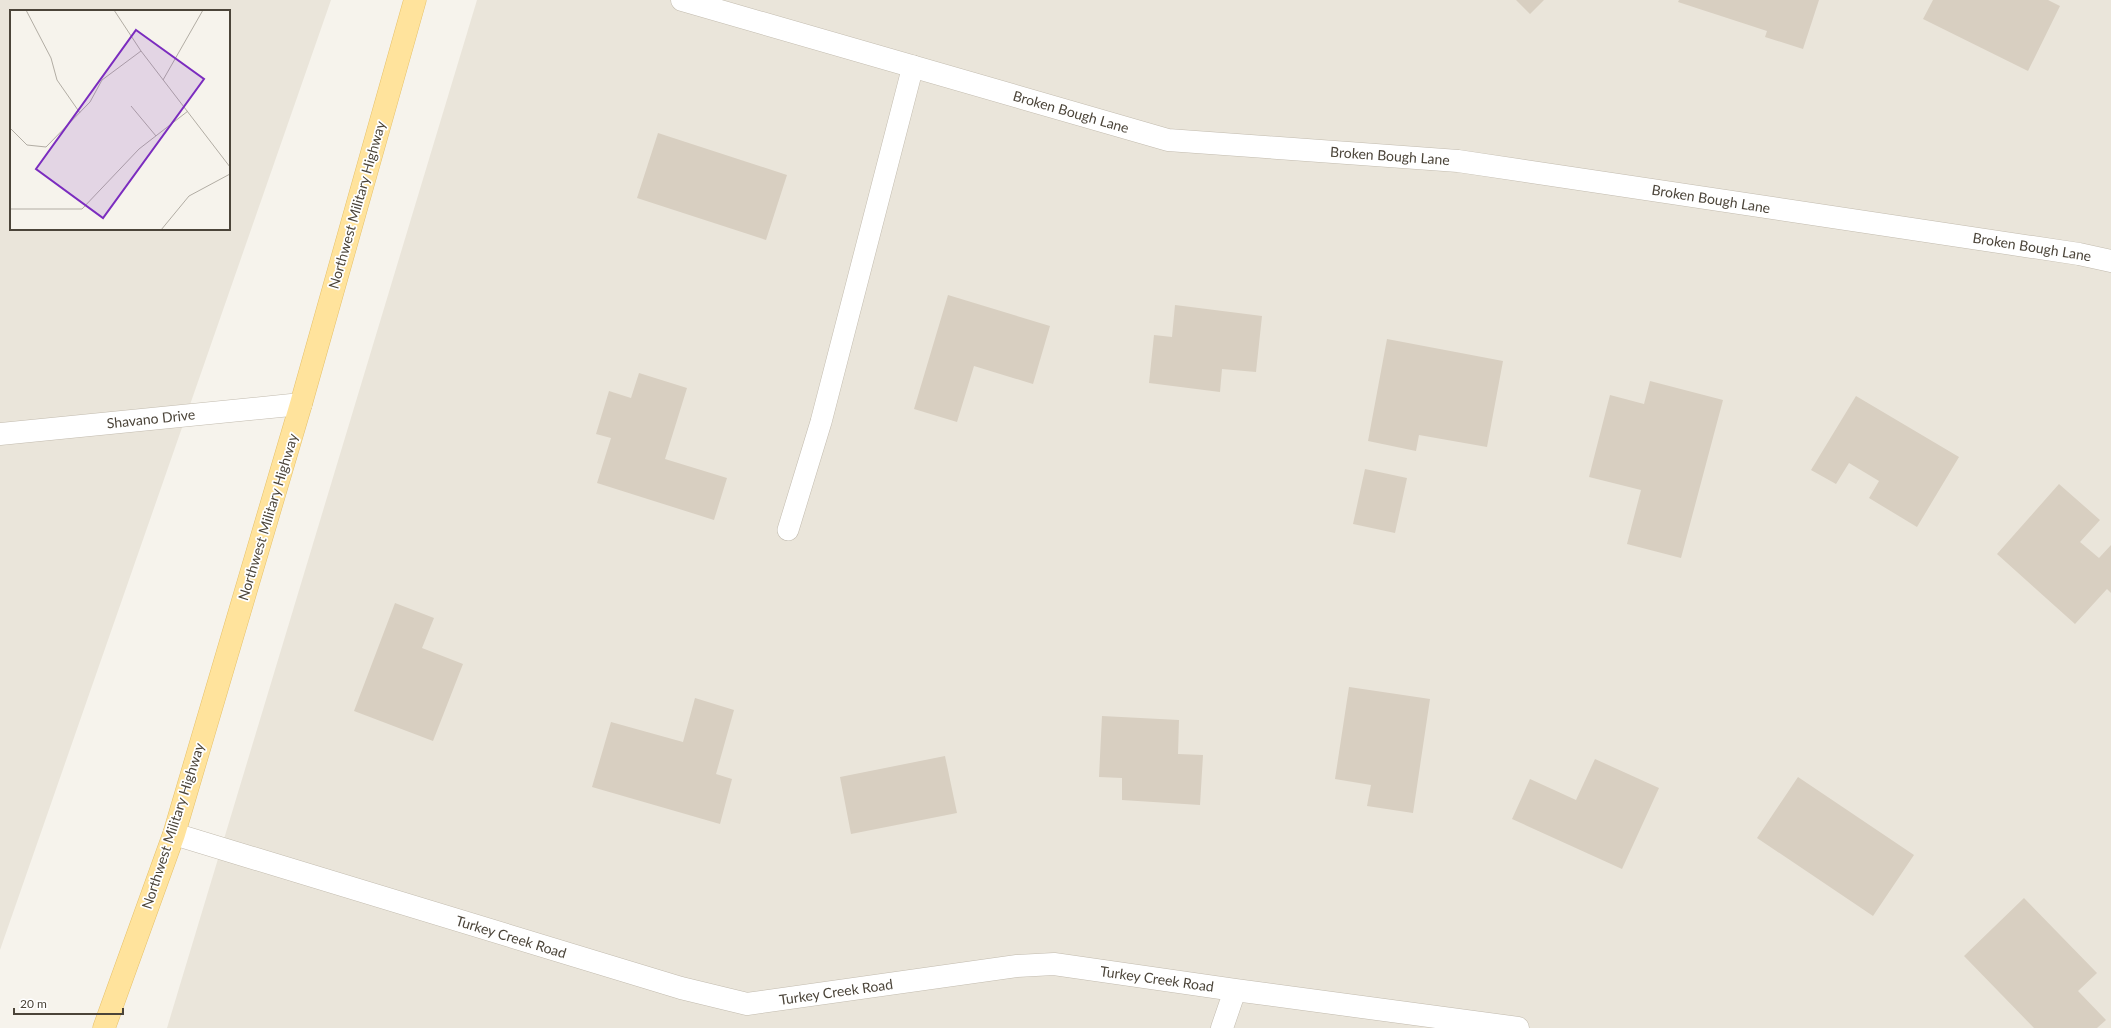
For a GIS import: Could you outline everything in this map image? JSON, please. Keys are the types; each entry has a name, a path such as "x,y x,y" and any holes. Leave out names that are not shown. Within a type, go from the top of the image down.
{"main road":[{"name":"Northwest Military Highway","path":"104,1028 174,834 301,404 415,0"}],"street":[{"name":"Broken Bough Lane","path":"682,0 1168,140 1458,160 2079,254 2111,261"},
{"name":"Shavano Drive","path":"0,434 301,404"},
{"name":"Turkey Creek Road","path":"174,834 681,988 747,1004 1017,966 1054,964 1518,1028"},
{"path":"1222,1028 1235,990"}],"lane":[{"path":"788,530 821,422 913,66"}],"shaded area":[{"path":"0,0 331,0 0,950"},
{"path":"477,0 2111,0 2111,1028 167,1028"}],"building":[{"path":"1516,0 1544,0 1530,14"},
{"path":"1679,0 1819,0 1803,49 1765,37 1767,31 1678,2"},
{"path":"1933,0 2048,0 2060,6 2028,71 1923,19"},
{"path":"658,133 787,175 766,240 637,198"},
{"path":"948,295 1050,326 1033,384 974,366 957,422 914,409"},
{"path":"1175,305 1262,316 1256,372 1222,369 1220,392 1149,383 1154,335 1172,337"},
{"path":"1387,339 1503,361 1487,447 1419,435 1416,451 1368,441"},
{"path":"639,373 687,388 665,459 727,478 714,520 597,483 611,438 596,434 609,391 631,398"},
{"path":"1650,381 1723,400 1681,558 1627,544 1641,490 1589,477 1610,395 1644,404"},
{"path":"1856,396 1959,457 1917,527 1869,498 1879,481 1849,463 1836,484 1811,470"},
{"path":"1365,469 1407,478 1395,533 1353,524"},
{"path":"2059,484 2100,520 2080,542 2099,558 2111,545 2111,593 2107,589 2075,624 1997,554"},
{"path":"395,603 434,618 422,648 463,664 433,741 354,711"},
{"path":"1349,687 1430,699 1413,813 1367,806 1371,785 1335,779"},
{"path":"695,698 734,710 716,774 732,779 720,824 592,787 611,722 683,742"},
{"path":"1102,716 1179,720 1178,754 1203,755 1200,805 1122,800 1122,778 1099,777"},
{"path":"945,756 957,813 851,834 840,777"},
{"path":"1595,759 1659,788 1622,869 1512,819 1530,779 1576,800"},
{"path":"1798,777 1914,855 1873,916 1757,838"},
{"path":"2024,898 2097,973 2078,991 2106,1020 2097,1028 2034,1028 1964,956"}]}
